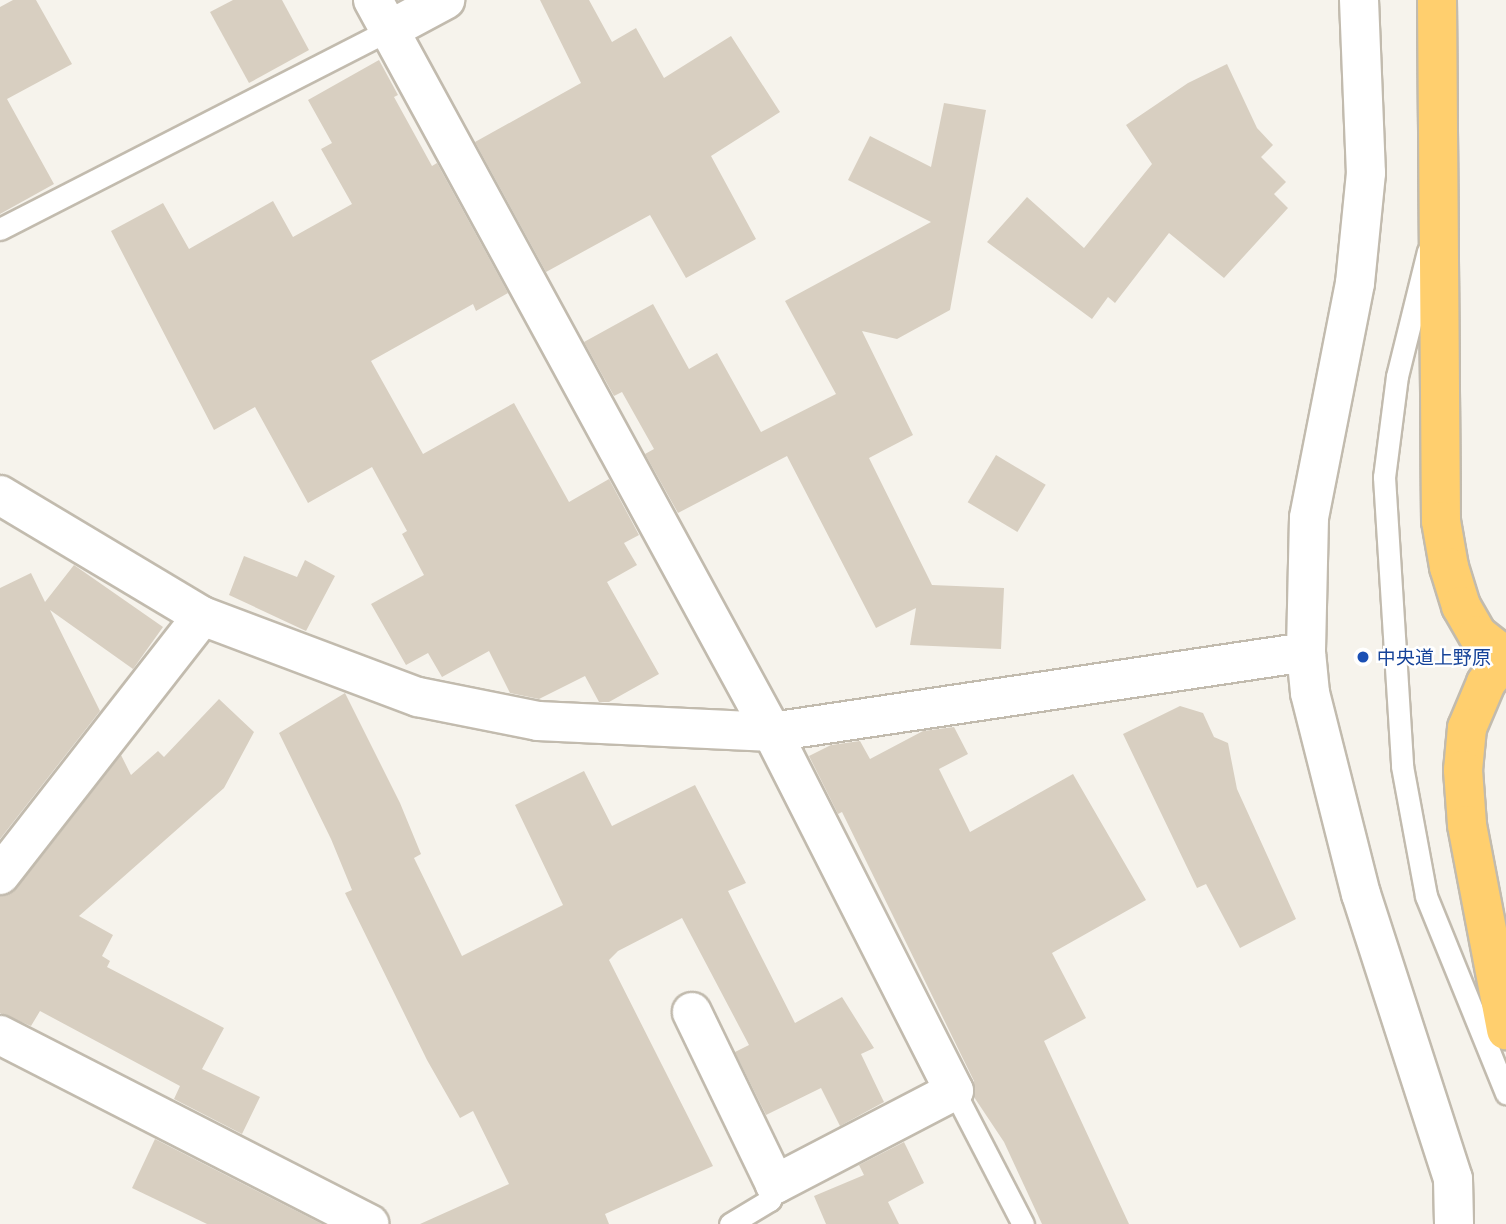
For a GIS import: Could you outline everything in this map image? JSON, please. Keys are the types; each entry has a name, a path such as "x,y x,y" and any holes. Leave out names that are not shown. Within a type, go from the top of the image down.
{"highway":[{"path":"1437,0 1441,206 1441,521 1449,567 1461,606 1478,635 1506,657 1486,683 1467,728 1463,770 1467,825 1506,1030"}],"street":[{"path":"444,0 381,15 772,732 954,1091 775,1184 692,1012"},
{"path":"1359,0 1366,173 1355,283 1309,518 1306,652 1310,693 1361,894 1453,1179 1454,1224"},
{"path":"0,495 202,616 418,697 538,721 772,732 1306,652"},
{"path":"0,875 202,616"},
{"path":"0,1035 370,1224"}],"lane":[{"path":"0,229 381,15"},
{"path":"1441,206 1408,319 1387,436 1387,553 1402,766 1415,852 1430,908 1506,1093"},
{"path":"954,1091 1023,1224"},
{"path":"730,1224 770,1200 775,1184"}],"building":[{"path":"13,0 36,0 72,64 7,99 54,184 0,214 0,7"},
{"path":"233,0 282,0 309,50 249,83 210,12"},
{"path":"540,0 589,0 612,42 636,28 664,78 731,36 780,112 711,156 756,239 686,278 650,215 546,272 475,142 581,83"},
{"path":"379,60 398,95 394,97 432,166 437,163 508,293 476,311 473,304 371,361 423,454 514,403 569,502 609,479 639,535 624,543 637,565 607,582 659,674 609,702 599,702 585,676 539,699 510,693 489,651 442,677 428,653 406,665 371,604 424,575 402,534 407,531 372,467 308,503 255,407 214,430 111,231 163,203 189,249 273,201 293,237 352,204 321,149 332,143 308,100"},
{"path":"1227,64 1257,128 1273,145 1261,157 1286,182 1274,194 1288,208 1224,278 1169,233 1115,303 1108,297 1092,319 987,242 1027,197 1084,248 1152,164 1126,125 1188,83"},
{"path":"944,103 986,110 950,310 897,339 862,331 913,435 869,458 932,585 1004,588 1001,649 910,645 916,608 876,628 787,456 678,513 645,454 654,449 622,392 614,396 584,342 653,304 689,369 717,353 761,432 836,394 785,301 931,222 848,180 870,136 931,167"},
{"path":"996,455 1046,485 1017,532 968,502"},
{"path":"244,556 297,577 305,560 335,576 306,631 229,595"},
{"path":"74,565 163,627 133,669 50,610 100,711 0,839 0,588 31,573 45,602"},
{"path":"345,693 400,803 421,854 414,858 462,956 563,905 515,805 584,771 612,826 695,785 746,883 728,891 795,1023 842,997 874,1048 861,1054 884,1102 840,1126 821,1088 766,1115 735,1052 749,1045 682,918 618,951 609,960 713,1166 605,1214 609,1224 420,1224 509,1184 473,1111 460,1118 427,1060 345,893 352,890 331,839 279,733"},
{"path":"219,699 254,732 224,788 79,916 113,935 102,956 110,961 107,967 224,1028 202,1069 260,1097 242,1134 174,1099 180,1086 40,1011 31,1026 0,1013 0,896 17,888 121,755 131,775 158,751 164,757"},
{"path":"1180,706 1203,713 1214,737 1228,743 1237,789 1296,919 1240,948 1206,884 1197,888 1123,734"},
{"path":"954,727 968,754 939,769 970,832 1073,774 1146,900 1052,953 1086,1018 1044,1041 1129,1224 1042,1224 1004,1142 974,1097 974,1081 842,812 838,814 809,756 831,745 860,741 870,759 923,731"},
{"path":"155,1139 322,1224 207,1224 132,1188"},
{"path":"904,1142 924,1183 888,1202 899,1224 826,1224 814,1196 864,1175 859,1165"}],"place":[{"name":"中央道上野原","path":"1363,657"}]}
